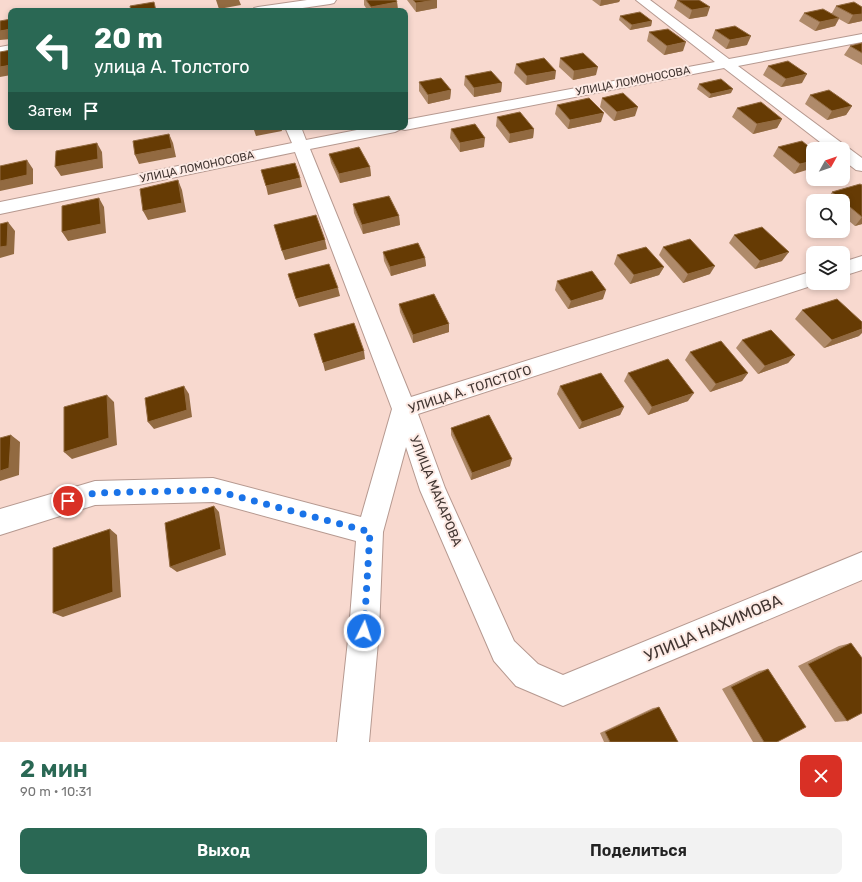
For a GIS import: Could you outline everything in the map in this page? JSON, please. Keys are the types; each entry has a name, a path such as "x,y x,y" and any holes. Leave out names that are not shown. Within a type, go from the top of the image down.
{"street":[{"path":"262,8 330,0"},
{"path":"642,0 830,142"},
{"name":"УЛИЦА ЛОМОНОСОВА","path":"408,124 862,38"},
{"name":"УЛИЦА ЛОМОНОСОВА","path":"0,208 296,136 361,130"},
{"name":"УЛИЦА МАКАРОВА","path":"296,136 404,409 433,490 504,652 527,675 563,691"},
{"path":"850,157 862,166"},
{"path":"850,267 862,263"},
{"name":"УЛИЦА А. ТОЛСТОГО","path":"370,532 404,409 806,280"},
{"path":"0,522 95,493 213,490 370,532 364,631 353,742"},
{"name":"УЛИЦА НАХИМОВА","path":"563,691 862,566"}],"building":[{"path":"366,0 396,0 397,2 371,7"},
{"path":"413,0 436,0 416,3"},
{"path":"677,0 699,0 710,7 692,10"},
{"path":"154,2 155,8 130,8 130,6"},
{"path":"854,2 862,7 862,14 853,15 836,6"},
{"path":"823,9 839,18 820,22 804,13"},
{"path":"640,12 652,21 632,25 620,16"},
{"path":"8,20 8,30 0,31 0,21"},
{"path":"735,26 751,36 730,40 715,30"},
{"path":"668,29 686,42 667,46 649,32"},
{"path":"862,43 862,53 850,46"},
{"path":"8,51 8,66 0,67 0,52"},
{"path":"583,53 598,67 574,71 560,58"},
{"path":"544,58 556,71 527,76 516,64"},
{"path":"788,61 807,74 786,79 768,66"},
{"path":"491,71 502,83 474,88 465,76"},
{"path":"441,78 451,90 428,95 419,82"},
{"path":"721,79 733,89 711,94 699,84"},
{"path":"829,90 852,106 832,111 810,95"},
{"path":"623,93 638,107 617,112 602,98"},
{"path":"589,98 604,113 570,120 557,105"},
{"path":"761,102 782,119 757,124 737,108"},
{"path":"520,112 534,129 510,134 497,117"},
{"path":"475,124 485,138 460,143 451,129"},
{"path":"169,134 172,148 135,155 133,141"},
{"path":"802,141 806,144 806,163 800,164 778,147"},
{"path":"97,143 98,159 55,167 56,151"},
{"path":"359,147 370,167 339,174 329,154"},
{"path":"27,160 27,175 0,181 0,166"},
{"path":"295,163 300,178 266,186 261,170"},
{"path":"178,180 182,203 143,211 140,189"},
{"path":"860,184 862,185 862,217 850,207 850,194 834,194 832,192"},
{"path":"389,196 399,216 362,225 353,204"},
{"path":"99,198 101,224 62,232 62,206"},
{"path":"316,215 325,240 282,251 274,225"},
{"path":"8,222 7,246 0,247 0,224"},
{"path":"762,227 789,252 760,261 734,235"},
{"path":"690,239 715,266 688,274 663,247"},
{"path":"418,243 425,258 390,267 383,252"},
{"path":"646,247 664,267 634,275 617,255"},
{"path":"329,264 338,288 296,299 288,274"},
{"path":"592,271 606,290 571,301 557,281"},
{"path":"434,294 449,324 413,335 399,304"},
{"path":"837,299 862,322 862,329 832,340 802,310"},
{"path":"354,323 364,351 323,363 314,334"},
{"path":"771,330 795,355 765,366 742,340"},
{"path":"721,341 748,373 716,384 690,352"},
{"path":"668,359 694,393 652,407 628,373"},
{"path":"601,373 624,407 582,422 560,386"},
{"path":"184,386 187,410 148,422 145,398"},
{"path":"107,395 109,438 64,452 64,407"},
{"path":"489,415 512,459 472,473 451,428"},
{"path":"11,435 9,468 0,471 0,438"},
{"path":"214,506 221,549 170,567 165,523"},
{"path":"110,529 113,592 53,613 53,548"},
{"path":"851,643 862,658 862,713 847,721 808,664"},
{"path":"768,669 806,727 777,742 764,742 731,687"},
{"path":"659,707 678,742 610,742 605,732"}],"route":[{"path":"68,501 95,493 213,490 370,532 364,631"}]}
